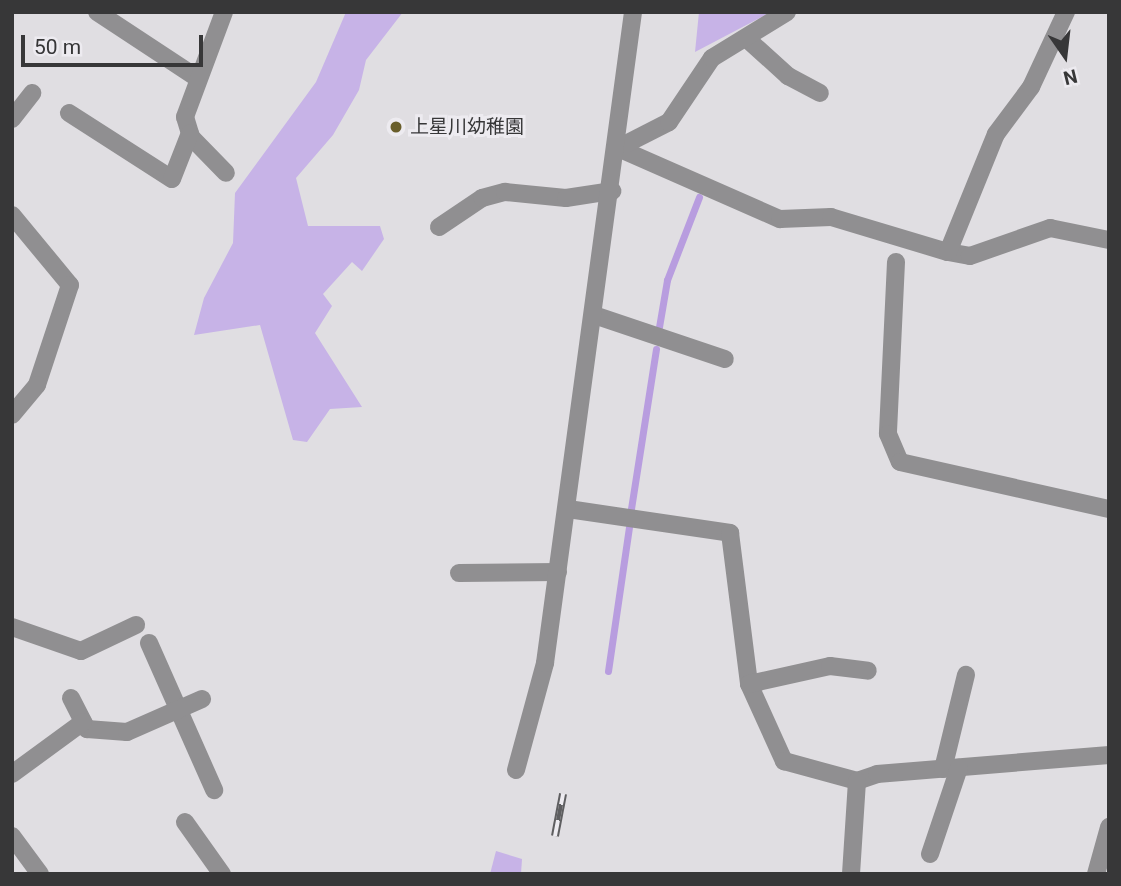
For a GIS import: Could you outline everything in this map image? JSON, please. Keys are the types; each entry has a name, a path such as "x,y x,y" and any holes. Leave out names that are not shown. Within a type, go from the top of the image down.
{"street":[{"path":"97,12 197,78"},
{"path":"224,12 197,78 185,117 190,133 226,173"},
{"path":"516,770 545,663 618,148 633,12"},
{"path":"618,148 669,122 712,58 786,12"},
{"path":"948,253 996,134 1031,87 1066,12"},
{"path":"746,38 789,76 820,93"},
{"path":"12,119 32,93"},
{"path":"69,113 172,179 190,133"},
{"path":"618,148 780,219 831,217 896,249 970,256 1050,228 1109,240"},
{"path":"439,227 482,198 505,192 566,198 612,191"},
{"path":"12,215 70,285 37,385 12,415"},
{"path":"896,249 888,433 900,462 1109,509"},
{"path":"594,315 725,359"},
{"path":"568,509 730,533 749,684 784,761 857,781 951,769 1109,755"},
{"path":"459,573 558,572"},
{"path":"12,627 82,651 136,625"},
{"path":"149,643 181,709 214,790"},
{"path":"749,684 830,666 868,671"},
{"path":"930,854 951,769 966,675"},
{"path":"72,698 88,729 127,732 202,699"},
{"path":"12,774 83,722"},
{"path":"851,874 857,781"},
{"path":"185,822 222,874"},
{"path":"1099,873 1109,827"},
{"path":"12,836 40,874"}],"shaded area":[{"path":"346,12 403,12 366,60 359,90 333,135 296,178 308,226 380,226 384,239 362,271 352,262 323,294 332,306 315,333 362,407 330,409 307,442 293,440 260,325 194,335 204,298 233,243 235,193 316,82"},
{"path":"699,12 771,12 695,52"},
{"path":"496,851 522,859 521,874 490,874"}],"waterway":[{"path":"659,327 667,280 699,197"},
{"path":"630,515 656,349"},
{"path":"608,671 629,527"}],"railway":[{"path":"555,836 563,794"}],"place":[{"name":"上星川幼稚園","path":"396,127"}]}
